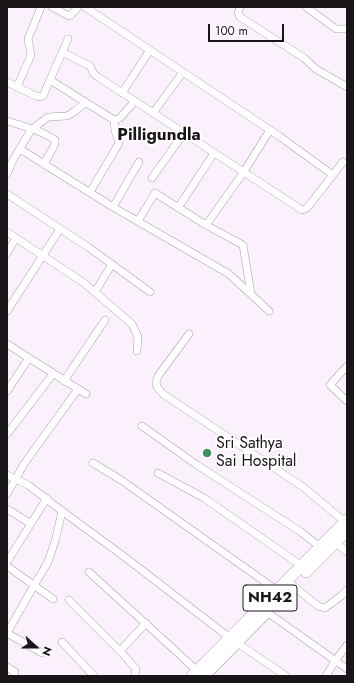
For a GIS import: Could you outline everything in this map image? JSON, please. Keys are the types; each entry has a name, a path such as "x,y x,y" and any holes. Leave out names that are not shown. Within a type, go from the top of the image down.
{"highway":[{"name":"NH42","path":"233,640 267,612 292,585 336,543 346,524"},
{"name":"NH42","path":"198,674 233,640 320,547 346,524"}],"street":[{"path":"17,87 30,57 31,52 28,39 41,7"},
{"path":"52,7 69,16 78,7"},
{"path":"85,7 95,10 150,50 270,130 333,175"},
{"path":"240,7 238,13 240,17 304,58 316,69 347,87"},
{"path":"306,7 336,29 347,29"},
{"path":"7,82 42,97 44,96 68,39"},
{"path":"122,93 150,50"},
{"path":"62,52 90,66 95,75 243,173 304,210 343,162"},
{"path":"153,113 183,72"},
{"path":"50,80 114,120"},
{"path":"114,120 120,118 135,101"},
{"path":"7,174 10,159 20,149 26,137 33,129 48,117 62,117 70,114 85,102"},
{"path":"90,192 119,142 115,131 114,120"},
{"path":"7,121 33,129 56,141 44,164"},
{"path":"206,225 243,173 270,130"},
{"path":"152,178 184,133"},
{"path":"20,149 113,207 229,274 269,311"},
{"path":"178,208 214,153"},
{"path":"113,207 139,162"},
{"path":"138,221 155,193 243,246 251,294"},
{"path":"7,194 112,264 150,292"},
{"path":"7,311 44,256 60,229"},
{"path":"7,232 95,292 134,326 138,337 137,351"},
{"path":"7,253 16,238"},
{"path":"95,292 112,264"},
{"path":"64,380 105,320"},
{"path":"189,334 158,376 156,387 163,394 303,487 346,524"},
{"path":"7,345 86,394"},
{"path":"7,391 29,358"},
{"path":"347,366 330,385 347,401"},
{"path":"7,434 53,374"},
{"path":"7,494 24,464 78,389"},
{"path":"142,426 196,465 295,528 320,547"},
{"path":"93,463 120,480 278,591"},
{"path":"158,473 204,498 302,566"},
{"path":"7,475 15,480 28,484 233,640 286,676"},
{"path":"7,562 47,498"},
{"path":"7,509 31,524"},
{"path":"42,653 7,633 48,562 56,538 62,511"},
{"path":"336,543 347,552"},
{"path":"7,566 53,599"},
{"path":"89,572 146,623 198,674"},
{"path":"292,585 318,606 324,608 347,590"},
{"path":"69,600 136,669 135,676"},
{"path":"267,612 347,669"},
{"path":"120,651 146,623"},
{"path":"62,642 94,676"},
{"path":"326,676 347,645"},
{"path":"7,667 15,672 14,676"}],"place":[{"name":"Sri Sathya Sai Hospital","path":"207,453"}],"district":[{"name":"Pilligundla","path":"159,136"}]}
